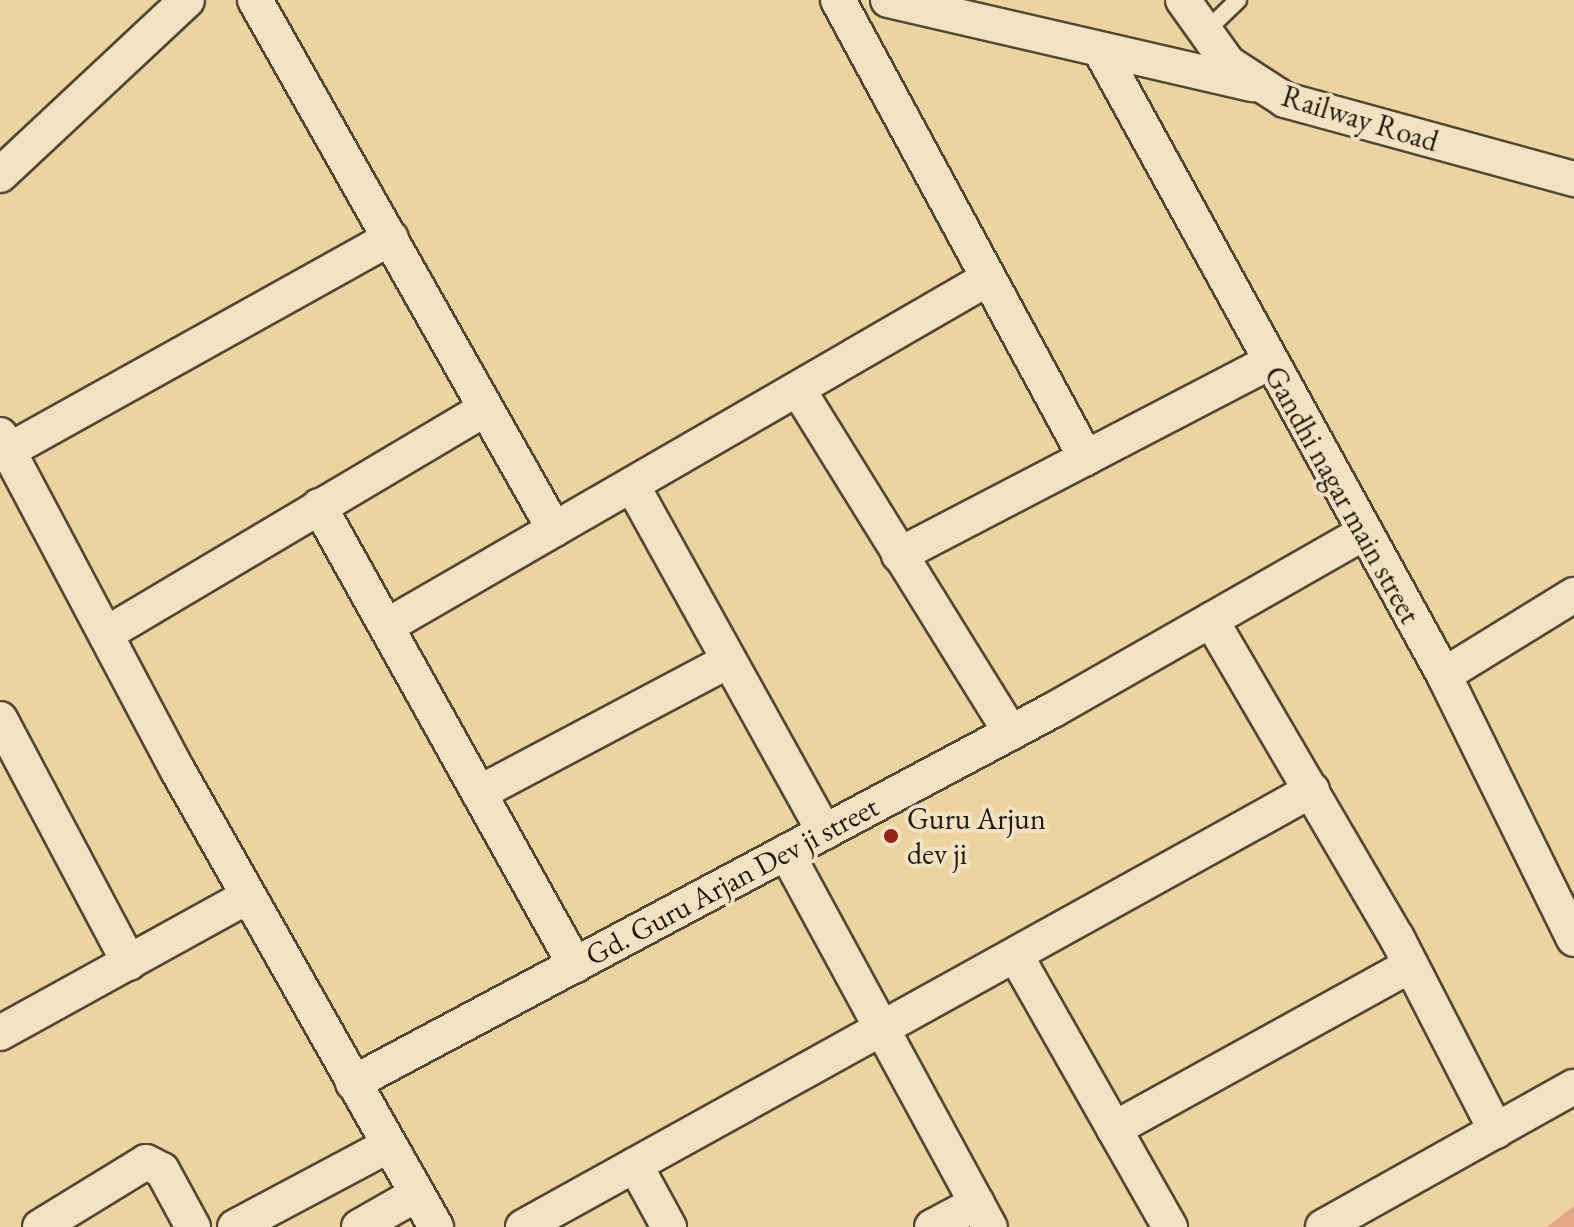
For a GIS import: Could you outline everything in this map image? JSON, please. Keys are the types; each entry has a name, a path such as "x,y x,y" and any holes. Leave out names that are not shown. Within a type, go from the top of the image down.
{"street":[{"path":"0,175 187,0"},
{"path":"255,0 554,529"},
{"path":"838,0 1086,458"},
{"path":"888,0 1103,55 1252,84"},
{"name":"Railway Road","path":"1183,0 1205,32 1252,84 1332,116 1574,179"},
{"name":"Gandhi nagar main street","path":"1103,55 1360,535 1444,675 1574,939"},
{"path":"391,238 4,443 248,896 436,1227"},
{"path":"387,626 799,391 987,279"},
{"path":"899,555 1268,363"},
{"path":"799,391 1011,733"},
{"path":"106,634 484,410"},
{"path":"632,485 824,832"},
{"path":"319,506 575,965"},
{"name":"Gd. Guru Arjan Dev ji street","path":"353,1083 1011,733 1360,535"},
{"path":"1444,675 1574,595"},
{"path":"1211,620 1411,965 1496,1131"},
{"path":"479,793 728,661"},
{"path":"0,719 129,963"},
{"path":"523,1227 1312,790"},
{"path":"786,852 879,1031 983,1215 932,1227"},
{"path":"0,1033 248,896"},
{"path":"1016,956 1170,1227"},
{"path":"1114,1129 1411,965"},
{"path":"1323,1227 1574,1087"},
{"path":"235,1227 389,1145"},
{"path":"40,1227 146,1162 162,1170 193,1227"},
{"path":"635,1165 669,1227"},
{"path":"359,1227 417,1194"}],"lane":[{"path":"1205,32 1238,0"}],"building":[{"path":"1574,1206 1574,1227 1547,1227"}],"place":[{"name":"Guru Arjun dev ji","path":"891,836"}]}
